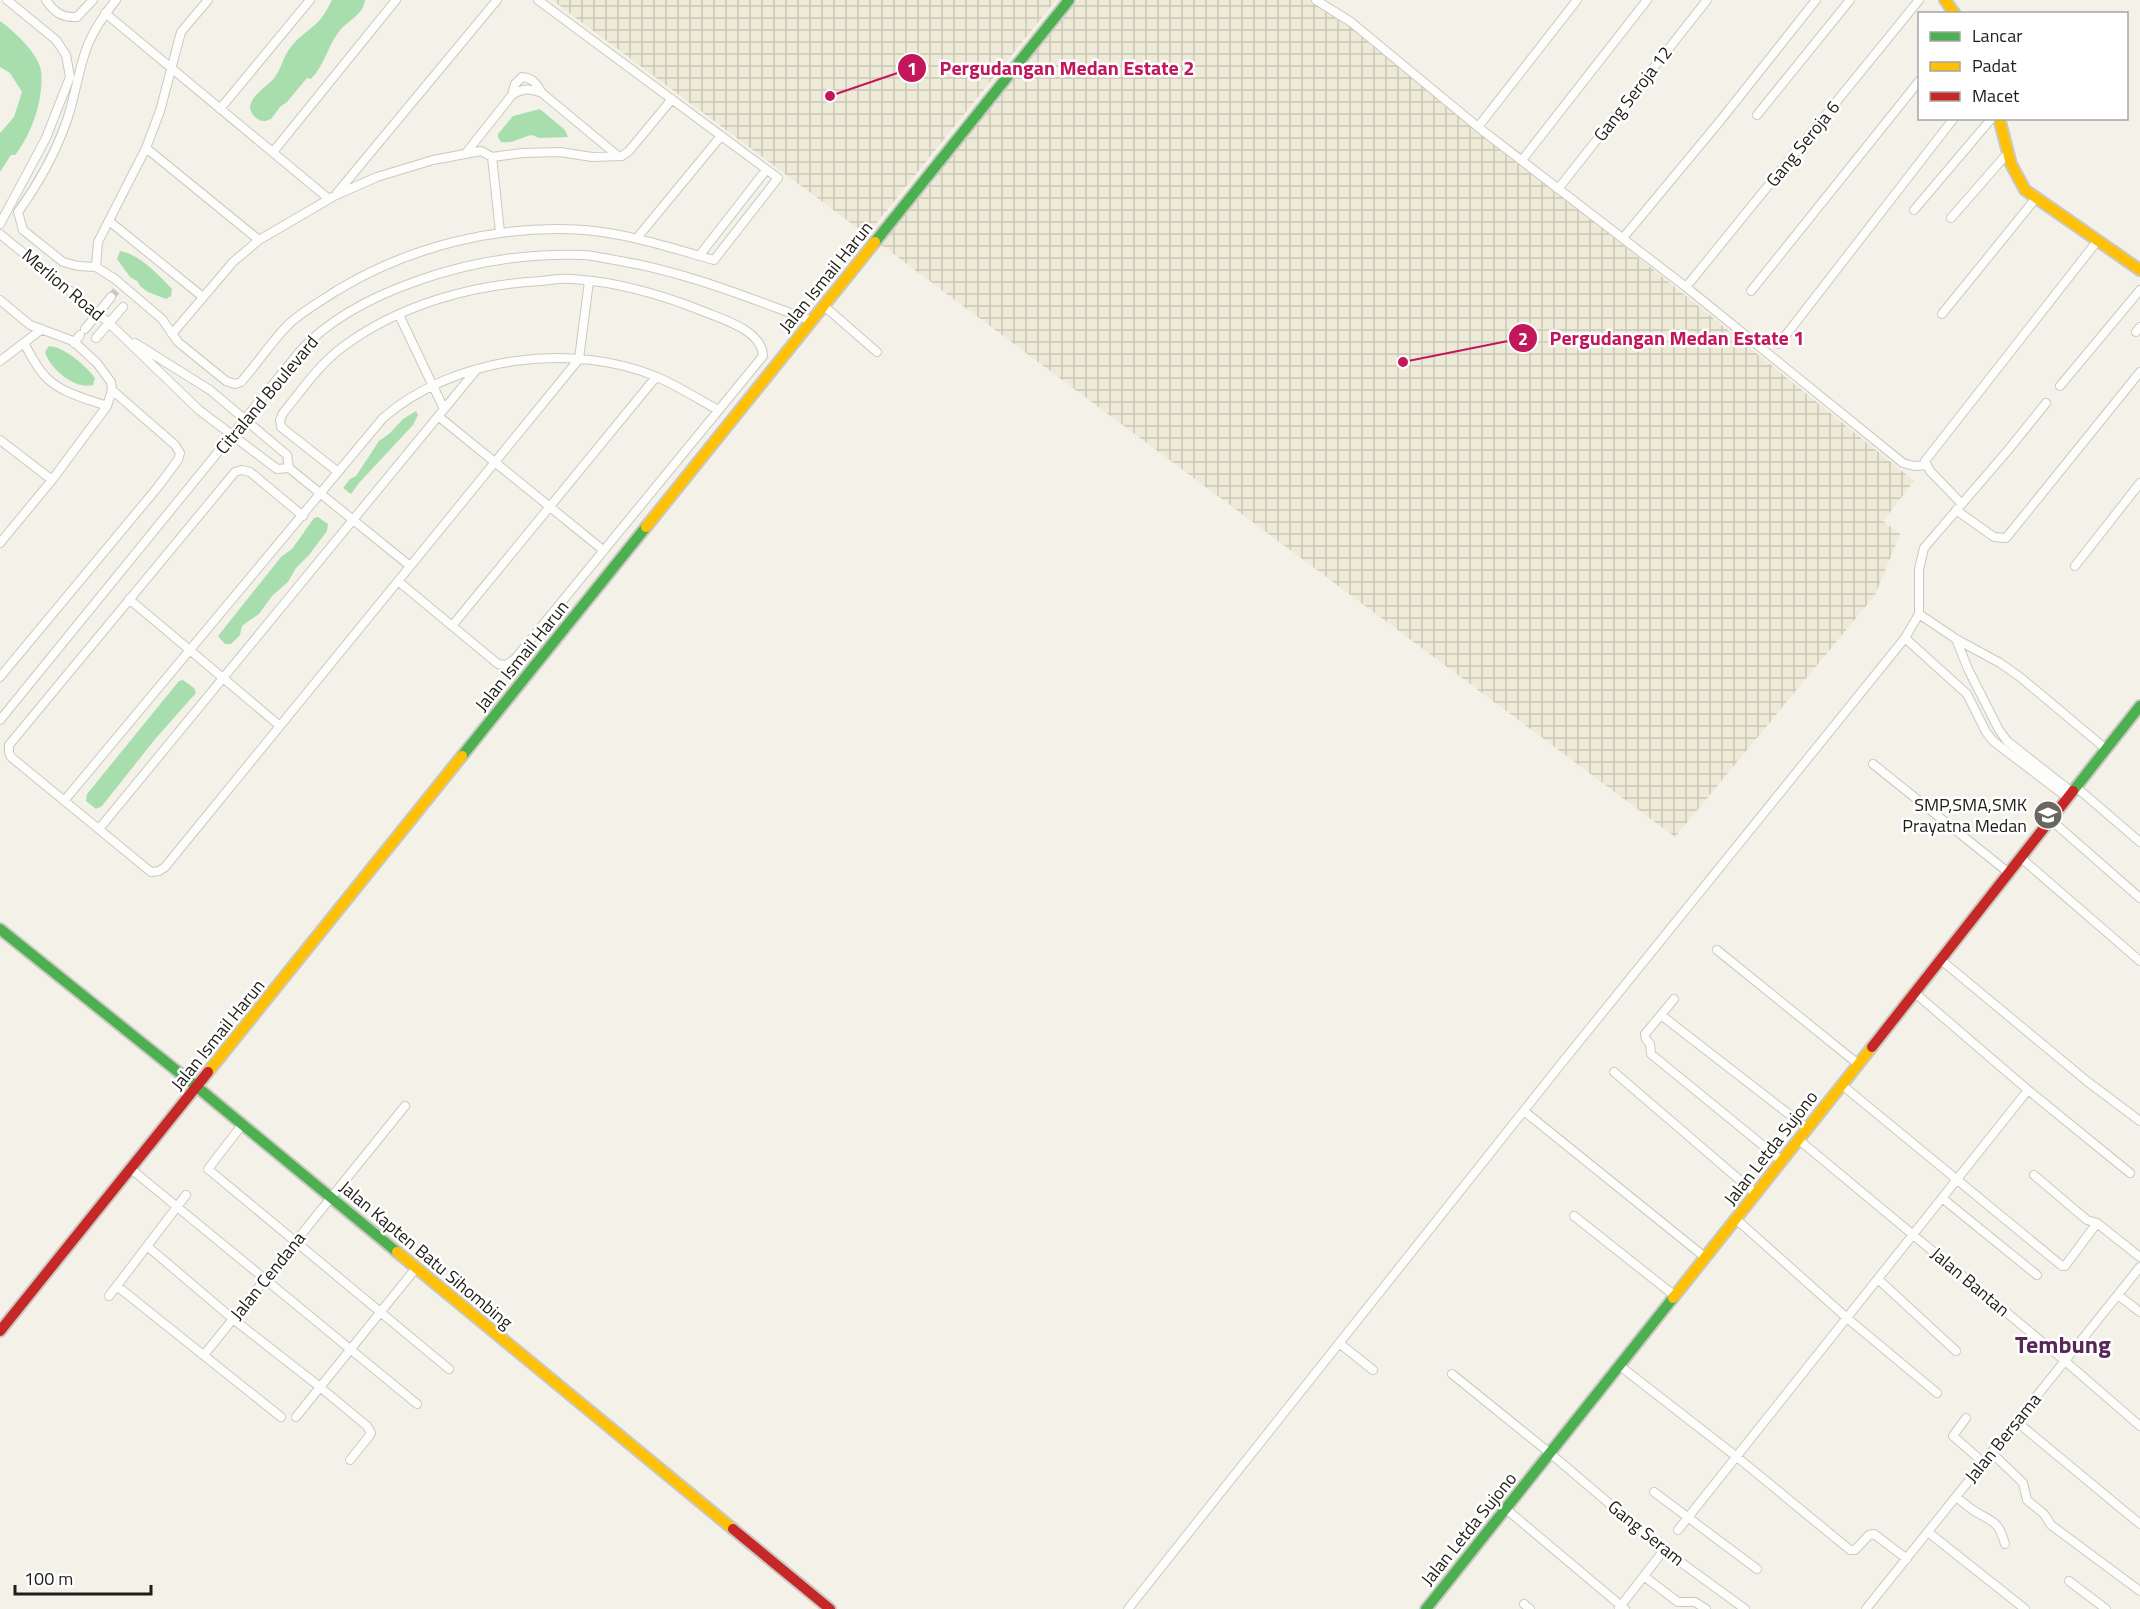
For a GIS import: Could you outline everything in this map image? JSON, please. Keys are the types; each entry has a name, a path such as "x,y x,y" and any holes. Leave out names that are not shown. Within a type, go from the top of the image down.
{"main road":[{"name":"Jalan Ismail Harun","path":"0,1332 1069,0"},
{"path":"2000,120 2006,155 2025,190 2140,270"},
{"name":"Jalan Letda Sujono","path":"1426,1609 1808,1129 2051,820 2070,791 2140,705"},
{"name":"Jalan Kapten Batu Sihombing","path":"0,929 331,1197 830,1609"}],"street":[{"path":"0,224 46,138 70,77 66,55 56,40 7,0"},
{"path":"46,0 55,11 69,17 77,17 93,0"},
{"path":"116,0 105,13 84,54 66,121 50,161 38,184 18,212 22,231 63,262 96,267 130,297 162,319 178,342 226,381 235,384 242,382 290,324 309,308 355,280 402,258 451,242 500,232 586,230 637,238 714,260 743,224 778,178 538,0"},
{"path":"96,267 98,242 146,148 160,111 181,32 208,0"},
{"path":"220,109 310,0"},
{"path":"273,152 396,0"},
{"path":"333,197 497,0"},
{"path":"1316,0 1351,22 1478,127 1686,287 1903,464 1926,465"},
{"path":"1478,127 1577,0"},
{"path":"1522,160 1647,0"},
{"name":"Gang Seroja 12","path":"1558,189 1707,0"},
{"path":"1623,238 1816,0"},
{"path":"1757,115 1850,0"},
{"name":"Gang Seroja 6","path":"1686,287 1919,0"},
{"path":"105,13 273,152 333,197"},
{"path":"512,95 515,84 522,77 530,78 542,93 618,156"},
{"path":"1751,291 1918,82"},
{"path":"466,153 512,95 521,89 531,89 542,93"},
{"path":"172,334 233,262 259,240 333,197 388,174 433,160 466,153 481,151 492,156 560,153 592,157 618,156 629,151 672,99"},
{"path":"1779,344 1952,120"},
{"path":"1914,210 1990,120"},
{"path":"637,238 721,136"},
{"path":"146,148 259,240"},
{"path":"1951,218 2006,155"},
{"path":"492,156 500,232"},
{"path":"699,256 766,170"},
{"path":"1942,314 2036,198"},
{"path":"109,221 203,297"},
{"name":"Merlion Road","path":"0,234 98,313 199,410 277,469 289,468 287,455 210,390 126,338"},
{"path":"2098,240 1932,450 1925,461 1926,465 1959,507 1994,537 2006,538 2140,372"},
{"name":"Citraland Boulevard","path":"0,720 243,420 316,334 349,312 391,290 437,273 480,262 542,255 586,255 641,264 692,278 812,321"},
{"path":"339,472 281,427 280,420 283,413 330,358 345,345 379,324 423,305 462,292 509,283 571,279 619,285 673,299 723,320 754,336 763,348 763,356 514,660 506,665 498,664 398,580"},
{"path":"303,516 250,472 242,470 235,472 9,745 11,757 151,872 165,867 579,359 589,281"},
{"path":"2060,386 2140,290"},
{"path":"74,343 111,297"},
{"path":"0,300 30,325 74,343 111,382 112,390 107,405 52,480 1,538"},
{"path":"824,306 877,352"},
{"path":"85,352 123,307"},
{"path":"399,315 433,385 441,412 495,462 603,550"},
{"path":"0,362 42,329"},
{"path":"24,343 40,371 54,384 107,405"},
{"path":"64,801 383,418 433,385 478,368 514,361 579,359 620,366 656,377 718,410"},
{"path":"99,829 478,368"},
{"path":"452,626 656,377"},
{"path":"0,677 178,460 180,453 175,445 112,390"},
{"path":"1128,1609 1524,1111 1905,638 1919,614 1919,568 1922,553 2046,403"},
{"path":"0,440 52,480"},
{"path":"289,468 410,566"},
{"path":"2074,566 2140,483"},
{"path":"129,599 280,726"},
{"path":"1919,614 2020,677 2106,749"},
{"path":"1905,638 1966,694 1993,741 2070,791"},
{"path":"1956,639 1968,669 2007,741 2140,842"},
{"path":"1873,764 2009,873"},
{"path":"2051,820 2140,898"},
{"path":"2021,858 2140,961"},
{"path":"1717,950 1858,1064"},
{"path":"1941,960 2088,1082 2140,1121"},
{"path":"1915,993 2028,1090 2130,1173"},
{"path":"1674,999 1645,1034 1650,1044 1651,1054 1782,1161"},
{"path":"1661,1015 1808,1129"},
{"path":"1614,1072 1756,1194"},
{"path":"1842,1085 2063,1266 2097,1223"},
{"path":"1678,1530 2028,1090"},
{"name":"Jalan Cendana","path":"204,1355 405,1106"},
{"path":"1524,1111 1706,1258"},
{"path":"242,1125 208,1169 449,1369"},
{"name":"Jalan Bantan","path":"1799,1140 2140,1426"},
{"path":"131,1169 417,1404"},
{"path":"2034,1176 2086,1220 2097,1223 2140,1257"},
{"path":"109,1296 186,1195"},
{"path":"1942,1198 2037,1275"},
{"path":"1574,1216 1676,1296"},
{"path":"1736,1219 1847,1318 1937,1393"},
{"path":"147,1246 234,1319 321,1387 370,1430 370,1435 350,1460"},
{"name":"Jalan Bersama","path":"1866,1609 2140,1267"},
{"path":"296,1417 416,1268"},
{"path":"1878,1279 1956,1351"},
{"path":"117,1286 281,1417"},
{"path":"2118,1295 2140,1312"},
{"path":"1339,1343 1374,1370"},
{"path":"1620,1366 1737,1457 1850,1550 1855,1550 1869,1535 1873,1534 1907,1559"},
{"name":"Gang Seram","path":"1452,1374 1664,1550 1745,1609"},
{"path":"1966,1418 1953,1436 1984,1463"},
{"path":"2017,1422 2140,1524"},
{"path":"1992,1453 2019,1478 2025,1487 2027,1500 2044,1514 2051,1525 2140,1591"},
{"path":"1654,1492 1757,1569"},
{"path":"1956,1497 1976,1512 1991,1519 2000,1528 2005,1544"},
{"path":"1506,1509 1622,1608 1664,1550"},
{"path":"1928,1532 2025,1609"},
{"path":"1644,1577 1678,1602 1695,1602 1706,1609"},
{"path":"2069,1581 2106,1609"}],"shaded area":[{"path":"332,0 365,0 359,13 341,29 311,79 307,78 271,119 259,120 251,111 252,100 275,77 290,48 319,21"},
{"path":"552,0 1056,0 867,235"},
{"path":"1078,0 1315,0 1332,9 1914,481 1883,521 1900,534 1875,595 1675,837 880,244"},
{"path":"0,21 18,36 36,57 41,71 41,93 36,115 27,137 0,172 0,133 14,117 22,92 10,73 0,67"},
{"path":"540,109 565,130 568,137 539,138 532,135 501,142 498,134 513,116"},
{"path":"120,251 134,256 155,272 172,289 171,296 166,299 140,286 117,259"},
{"path":"49,346 68,353 81,363 95,378 93,385 86,386 64,377 48,359 45,352"},
{"path":"416,411 418,415 413,425 351,494 343,488 350,479 356,476 379,441 403,419"},
{"path":"318,517 328,524 327,531 296,568 288,582 272,596 259,614 242,626 240,635 231,644 225,644 218,636 281,557 292,549 314,518"},
{"path":"183,680 194,688 196,693 156,738 102,806 96,809 86,801 87,794 179,681"}],"tunnel":[{"path":"111,297 117,290"}],"traffic: fast":[{"path":"875,242 1069,0"},
{"path":"462,756 646,527"},
{"path":"2073,791 2140,706"},
{"path":"0,929 397,1252"},
{"path":"1426,1609 1673,1298"}],"traffic: slow":[{"path":"1945,0 1954,12"},
{"path":"2000,120 2011,164 2025,190 2140,270"},
{"path":"646,527 875,242"},
{"path":"208,1072 462,756"},
{"path":"1673,1298 1872,1047"},
{"path":"397,1252 733,1529"}],"traffic: jam":[{"path":"1872,1047 2073,791"},
{"path":"0,1331 208,1072"},
{"path":"733,1529 830,1609"}],"place":[{"name":"Pergudangan Medan Estate 2","path":"830,96"},
{"name":"Pergudangan Medan Estate 1","path":"1403,362"},
{"name":"SMP,SMA,SMK Prayatna Medan","path":"2048,815"}],"district":[{"name":"Tembung","path":"2063,1345"}]}
